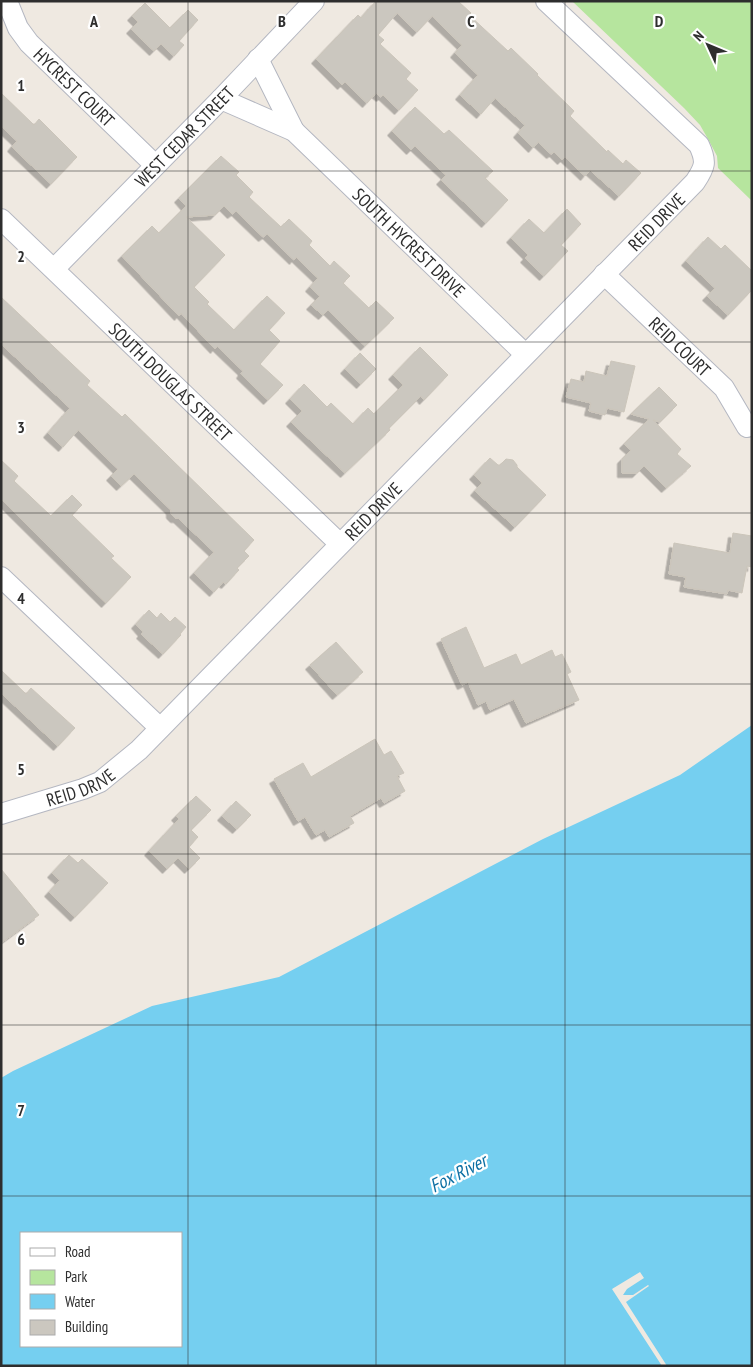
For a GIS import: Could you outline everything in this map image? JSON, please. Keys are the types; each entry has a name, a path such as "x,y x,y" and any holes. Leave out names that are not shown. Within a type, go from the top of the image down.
{"street":[{"name":"HYCREST COURT","path":"7,1 18,28 29,43 155,165"},
{"name":"WEST CEDAR STREET","path":"54,269 314,1"},
{"name":"REID DRIVE","path":"1,814 100,782 126,762 695,182 704,168 704,156 699,145 546,1"},
{"name":"SOUTH HYCREST DRIVE","path":"258,59 294,131 525,354"},
{"name":"SOUTH HYCREST DRIVE","path":"221,99 294,131"},
{"name":"SOUTH DOUGLAS STREET","path":"1,219 340,544"},
{"name":"REID COURT","path":"604,274 724,388 747,427"},
{"path":"1,577 160,728"}],"green space":[{"path":"572,1 752,1 752,201 718,168 717,156 700,125"}],"water":[{"name":"Fox River","path":"752,725 752,1366 1,1366 1,1078 152,1006 279,977 543,839 680,775"}],"pier":[{"path":"640,1272 644,1278 627,1289 623,1295 633,1295 649,1286 626,1302 667,1366 662,1366 612,1289"}],"building":[{"path":"376,1 458,1 471,13 469,15 508,51 511,48 538,74 574,111 570,116 607,152 608,150 623,164 626,160 641,173 619,196 590,170 585,176 565,157 562,160 554,152 551,154 538,142 533,148 518,133 525,125 495,98 481,114 460,95 478,75 455,53 462,45 432,16 417,32 397,13 378,35 384,40 380,44 411,73 406,79 418,90 399,110 383,95 381,97 376,93 367,103 345,82 342,85 316,59 358,15 361,18"},
{"path":"145,3 170,28 188,10 198,20 179,41 184,45 174,56 161,44 154,51 131,29 138,22 132,16"},
{"path":"1,93 34,125 39,119 77,157 51,184 12,147 17,141 1,126"},
{"path":"415,107 444,134 449,130 493,171 485,178 508,200 486,223 441,180 446,175 415,146 411,150 392,131"},
{"path":"221,156 239,172 236,175 253,192 249,197 281,227 289,219 312,241 309,245 330,266 334,261 350,276 343,283 369,308 376,301 394,318 365,346 328,310 323,315 311,305 320,296 310,287 318,278 296,257 294,260 267,234 263,237 236,211 232,214 224,206 215,215 186,217 225,255 194,287 209,302 207,304 234,330 267,296 285,313 269,330 280,341 260,364 283,385 268,400 241,374 243,371 217,346 215,349 181,313 179,316 122,256 152,226 159,233 186,206 179,198"},
{"path":"567,209 581,224 561,245 568,251 544,276 525,258 528,255 511,238 529,219 544,233"},
{"path":"708,237 721,249 725,245 752,271 752,290 728,315 707,296 715,288 686,261"},
{"path":"1,297 90,381 87,385 122,417 125,414 254,540 244,551 249,556 237,568 239,570 226,584 223,582 214,592 194,573 214,552 178,518 175,518 171,514 171,510 134,474 121,486 111,476 118,469 78,430 63,447 48,433 70,408 1,344"},
{"path":"420,347 448,375 424,400 421,396 389,428 390,430 345,473 291,422 302,411 290,399 304,384 327,407 331,403 353,424 368,408 374,414 403,385 393,375"},
{"path":"360,353 376,369 361,384 345,369"},
{"path":"611,361 635,366 624,412 607,408 605,415 589,411 591,403 566,397 571,379 584,382 586,371 607,376"},
{"path":"659,387 677,405 660,422 653,420 681,449 677,454 691,466 666,488 644,466 637,473 622,473 622,459 631,450 624,444 649,419 631,414"},
{"path":"490,458 498,465 506,459 513,460 517,467 546,495 515,527 475,491 482,483 474,475"},
{"path":"1,460 18,476 14,481 51,516 72,495 82,505 72,515 114,556 111,558 131,577 106,603 1,499"},
{"path":"733,533 752,536 752,567 747,566 742,593 728,590 727,594 684,587 686,577 669,574 674,543 730,553"},
{"path":"149,610 157,618 161,613 170,622 175,617 186,627 163,654 141,634 143,632 136,624"},
{"path":"466,627 484,668 516,654 521,665 552,650 555,657 562,654 571,672 567,674 579,700 526,723 514,699 490,710 486,701 478,705 468,682 462,685 441,639"},
{"path":"336,642 363,672 337,695 310,665"},
{"path":"1,670 26,694 31,688 75,728 58,746 1,693"},
{"path":"375,739 384,755 391,751 404,773 397,776 405,791 384,803 381,798 350,816 354,823 329,837 325,830 316,835 305,817 298,821 274,779 303,763 311,777"},
{"path":"196,796 211,810 191,830 198,837 189,847 200,858 189,869 178,858 167,869 149,851 179,819 176,816"},
{"path":"236,801 251,815 237,829 222,816"},
{"path":"69,855 78,863 82,859 108,883 75,917 49,892 60,880 52,873"},
{"path":"1,869 39,915 1,943"}]}
